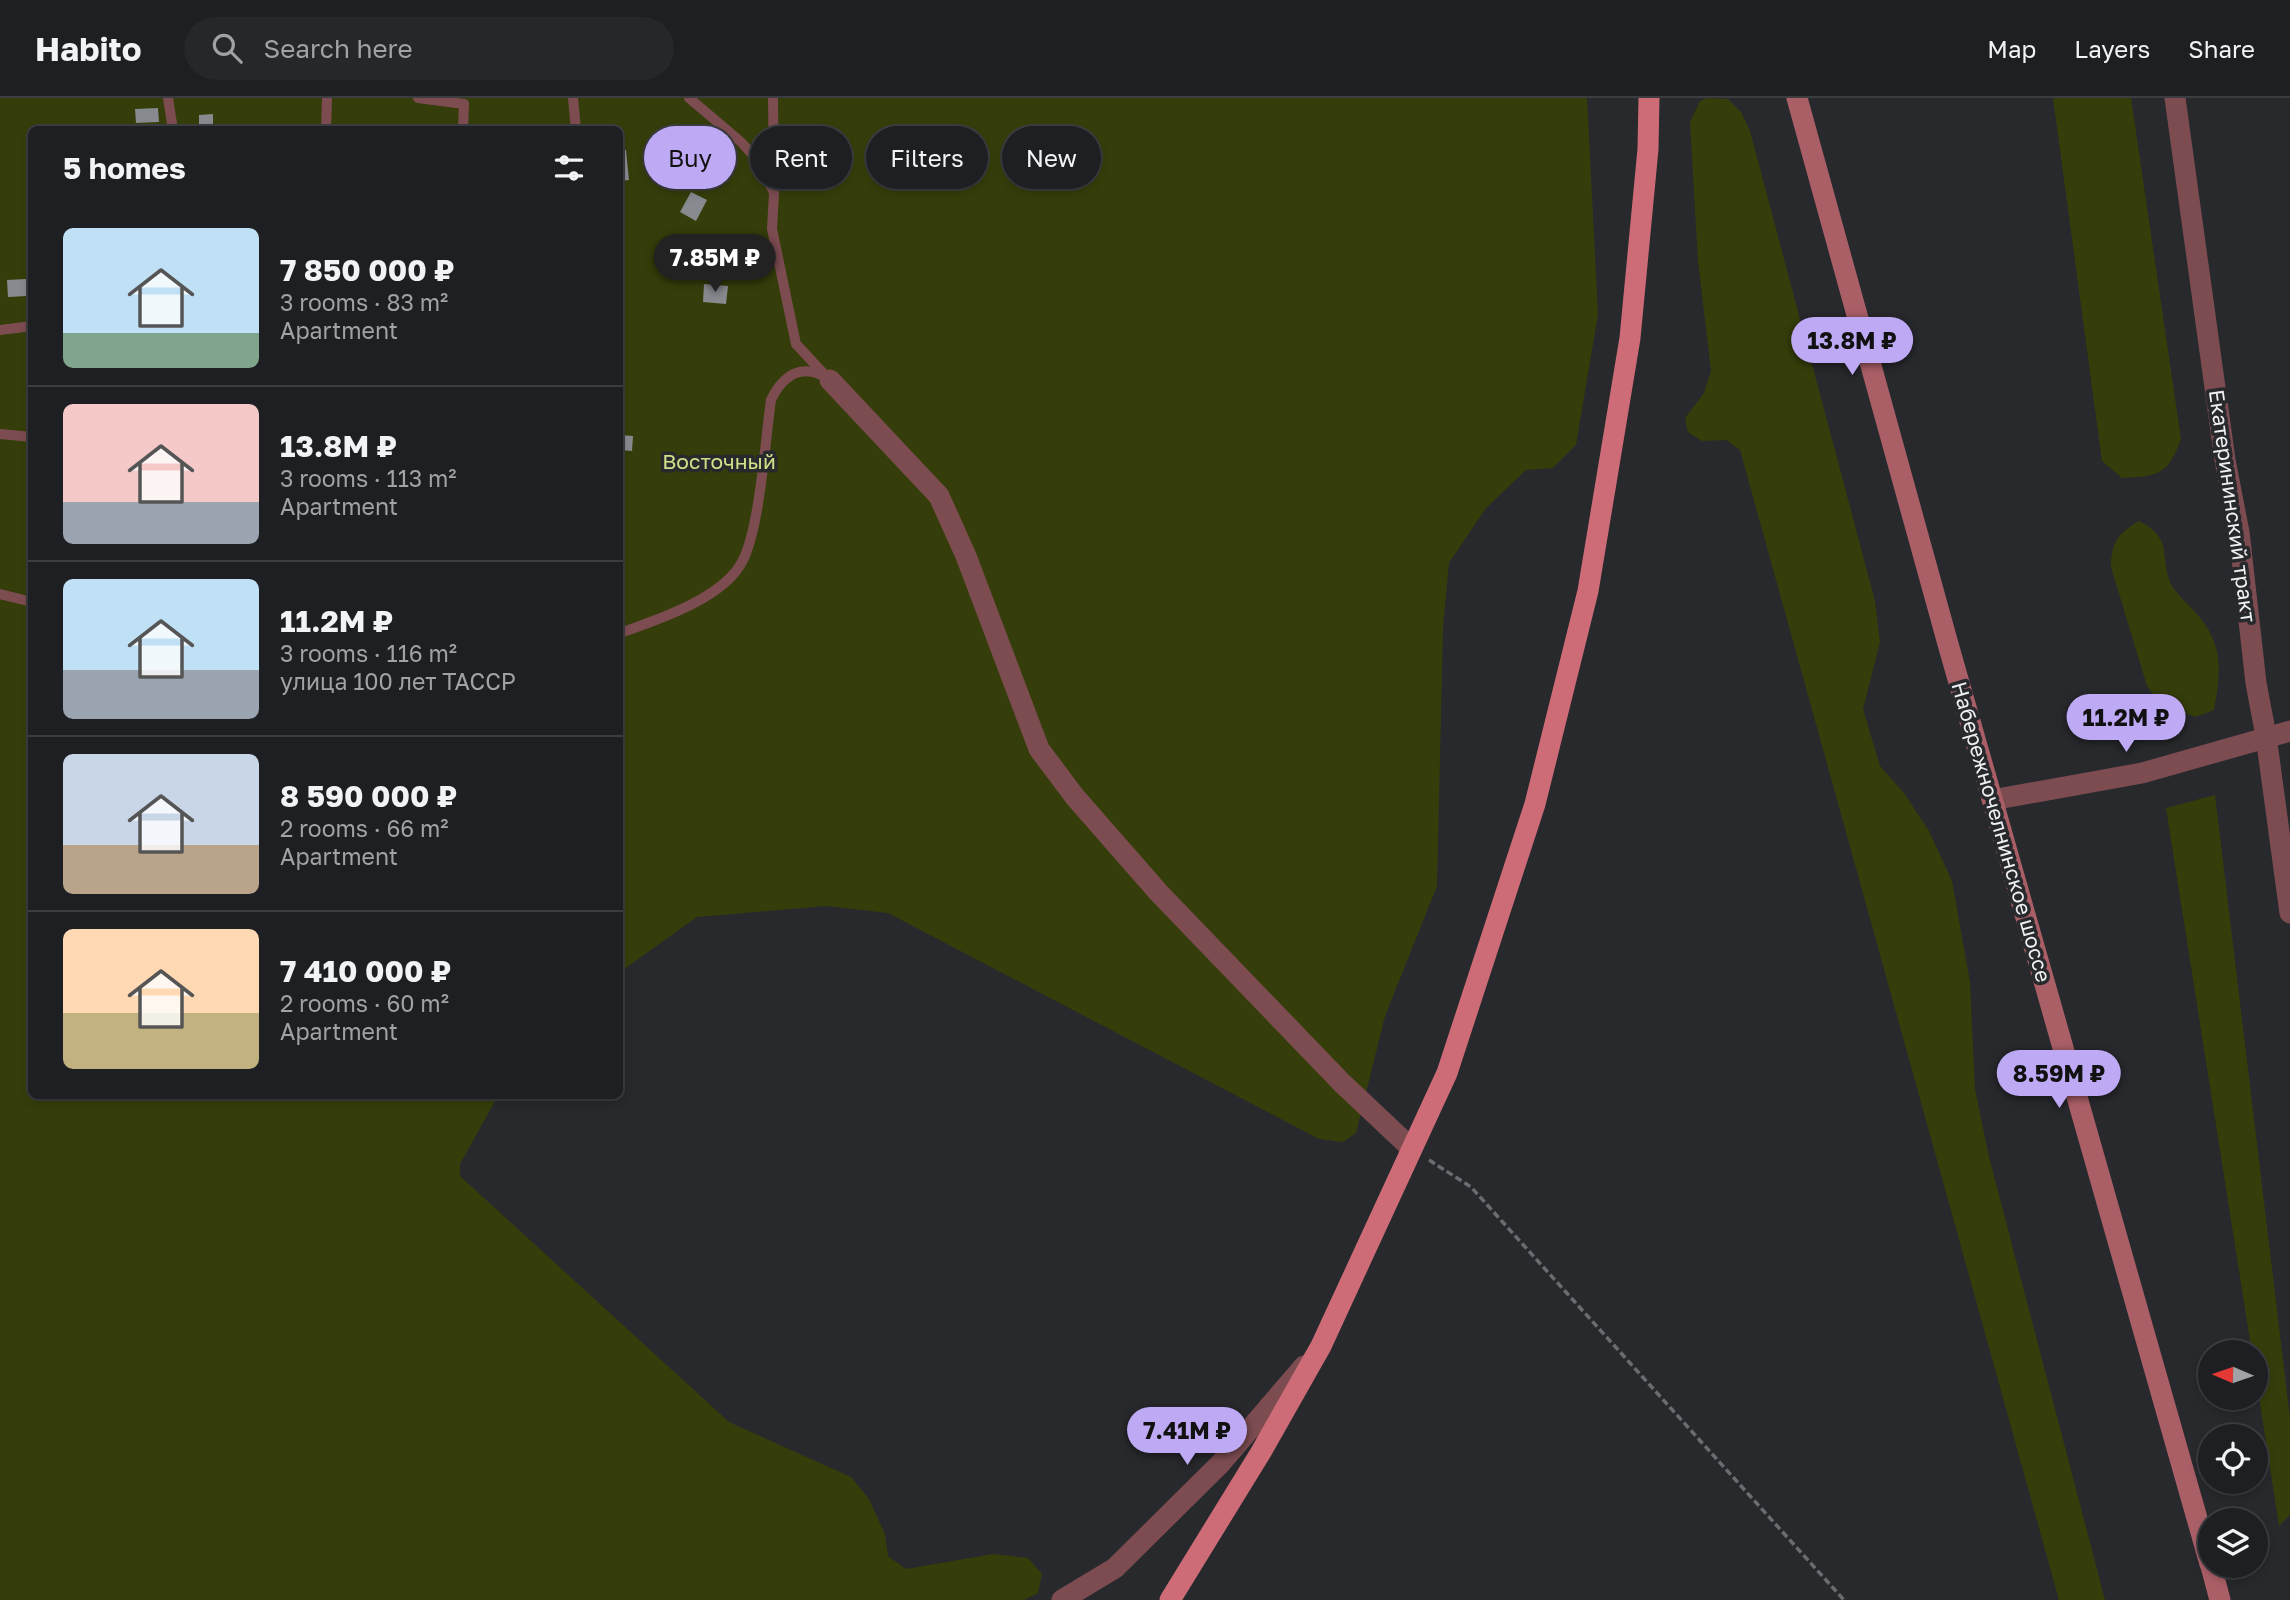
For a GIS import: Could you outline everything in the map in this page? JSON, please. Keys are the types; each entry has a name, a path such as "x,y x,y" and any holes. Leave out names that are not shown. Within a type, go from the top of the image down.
{"main road":[{"path":"1170,1600 1261,1452 1321,1346 1447,1073 1535,804 1588,591 1630,338 1648,149 1649,98"},
{"name":"Набережночелнинское шоссе","path":"1797,98 1992,800 2198,1520"},
{"name":"Набережночелнинское шоссе","path":"2214,1578 2220,1600"}],"street":[{"name":"Екатерининский тракт","path":"2175,98 2225,460 2239,532 2256,683 2266,736 2290,913"},
{"path":"830,380 939,496 966,556 1039,749 1075,797 1159,893 1342,1083 1411,1148"},
{"path":"1992,800 2142,773 2290,730"},
{"path":"1062,1600 1115,1568 1220,1464 1321,1346"}],"lane":[{"path":"168,98 172,126"},
{"path":"326,126 327,98"},
{"path":"418,98 464,104 463,126"},
{"path":"573,98 576,126"},
{"path":"689,98 741,142 761,164 774,193"},
{"path":"772,98 772,229 796,344 830,380"},
{"path":"0,330 28,326"},
{"path":"623,632 667,616 713,590 724,583 743,562 751,539 771,400 777,387 802,371 818,372 830,380"},
{"path":"0,434 28,437"},
{"path":"0,594 28,601"}],"path":[{"path":"1411,1148 1471,1187 1844,1600"}],"green space":[{"name":"Восточный","path":"0,98 1587,98 1598,314 1576,445 1553,468 1526,470 1486,508 1449,563 1443,628 1437,886 1385,1016 1356,1133 1343,1142 1319,1139 888,913 826,906 697,917 623,970 623,126 28,126 28,1099 496,1099 460,1164 460,1176 729,1422 851,1477 869,1499 885,1534 888,1556 906,1569 993,1554 1028,1558 1042,1574 1038,1593 1024,1600 0,1600"},
{"path":"1707,98 1728,99 1741,112 1750,131 1875,601 1880,642 1863,709 1880,766 1904,793 1929,831 1952,881 1970,982 1975,1089 1989,1157 2105,1600 2059,1600 1740,450 1726,440 1702,441 1688,432 1685,418 1704,393 1711,371 1698,261 1690,122 1700,101"},
{"path":"2053,98 2131,98 2181,439 2172,460 2154,474 2122,478 2102,461"},
{"path":"2139,521 2157,534 2164,548 2171,584 2205,625 2216,647 2219,671 2214,710 2195,717 2158,702 2147,686 2111,567 2112,551 2117,540"},
{"path":"2215,795 2290,1418 2290,1515 2279,1526 2268,1455 2268,1424 2263,1424 2261,1410 2268,1410 2268,1340 2250,1340 2166,808"}],"building":[{"path":"158,108 159,122 136,123 135,109"},
{"path":"213,114 213,126 199,126 199,115"},
{"path":"623,150 626,150 629,180 623,181"},
{"path":"691,192 707,200 696,221 680,212"},
{"path":"26,279 27,296 8,297 7,280"},
{"path":"704,284 728,286 726,304 703,302"},
{"path":"623,435 633,436 632,451 623,450"}]}
